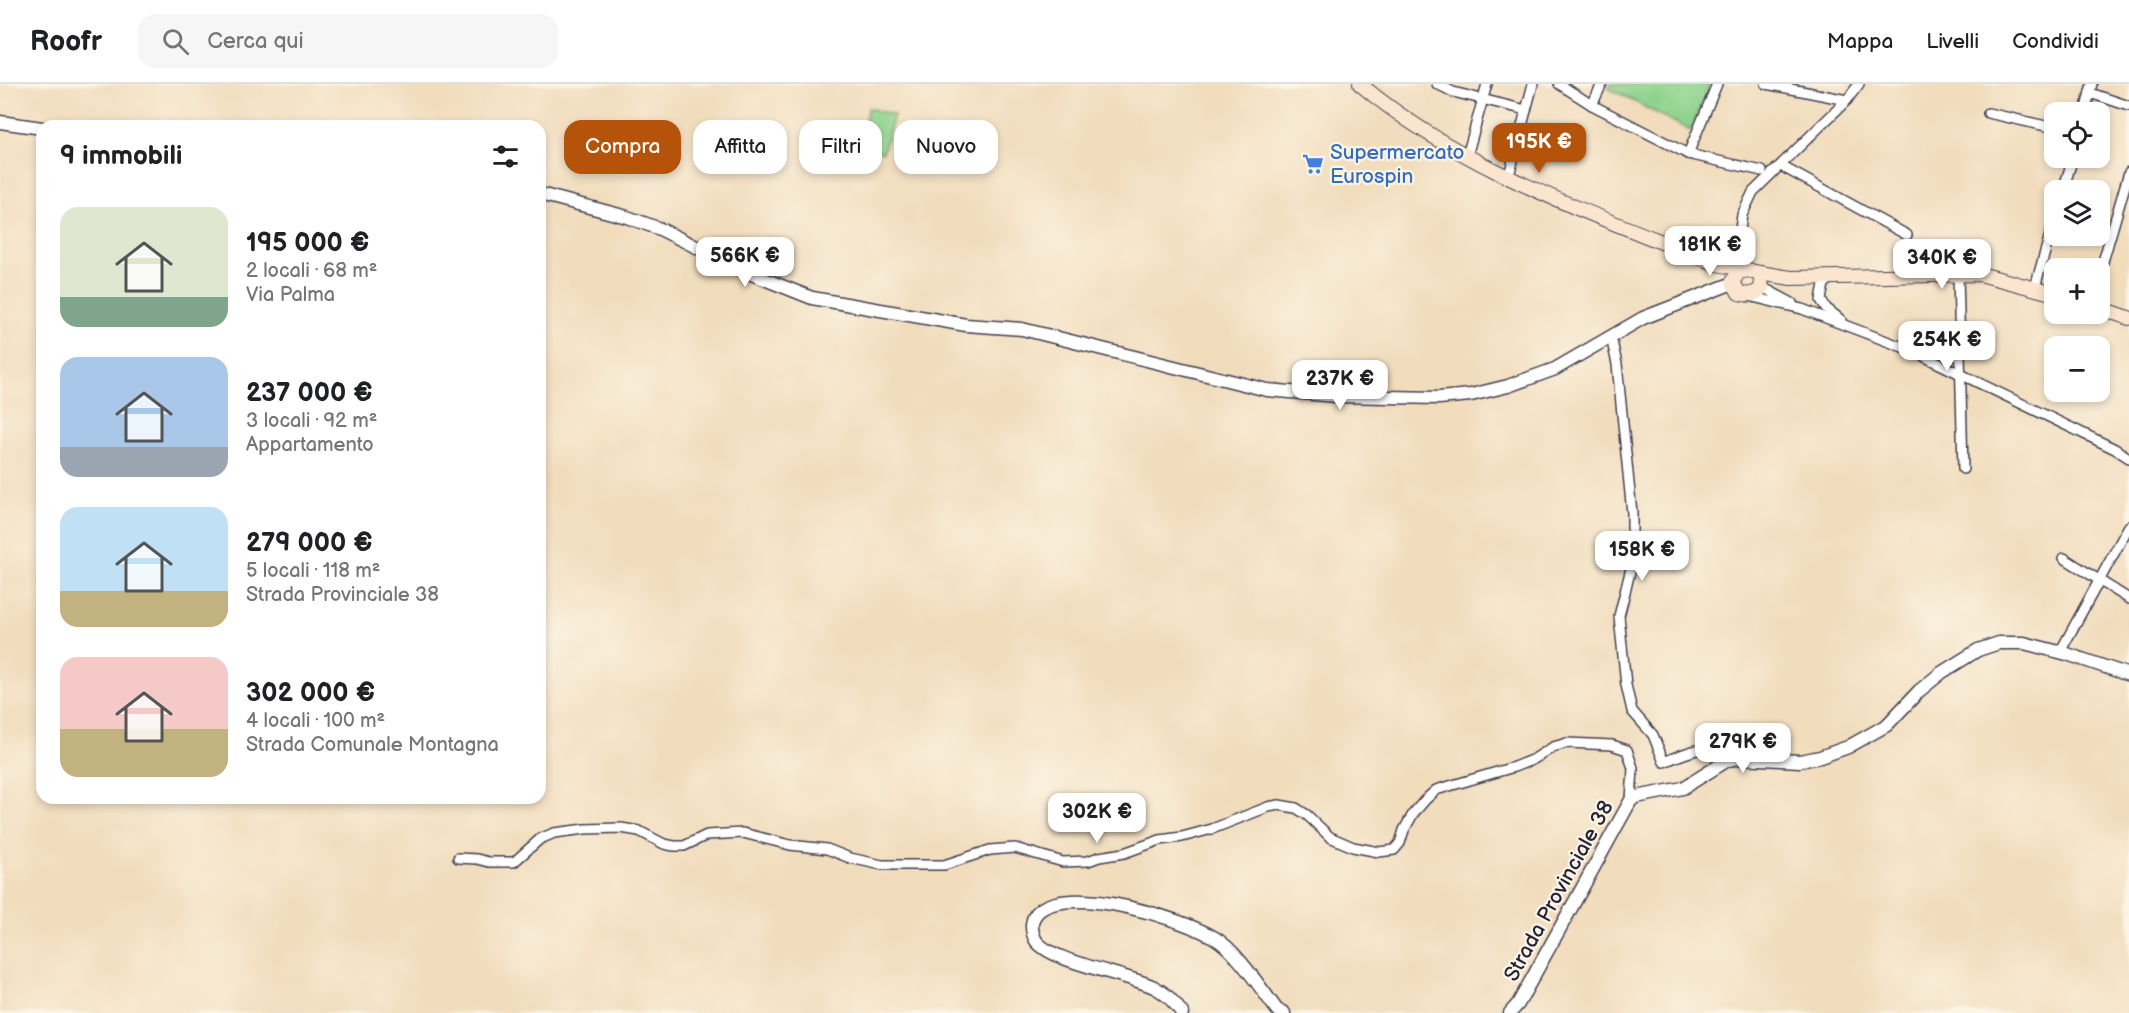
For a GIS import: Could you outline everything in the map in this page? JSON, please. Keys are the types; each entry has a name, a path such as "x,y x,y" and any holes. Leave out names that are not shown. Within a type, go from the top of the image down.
{"main road":[{"path":"1369,87 1414,124 1508,179 1717,264 1733,277 1735,288 1744,294 1752,294 1762,286 1791,278"},
{"path":"1733,277 1738,272 1751,271 1791,278 1980,274 2044,290"},
{"path":"1751,271 1760,275 1762,286"},
{"path":"2110,311 2129,318"}],"street":[{"path":"1437,84 1445,89 1526,110"},
{"path":"1467,156 1487,84"},
{"path":"1508,179 1533,84"},
{"path":"1559,84 1592,105 1688,154 1762,171"},
{"path":"1592,105 1602,84"},
{"path":"1688,154 1717,84"},
{"path":"1766,84 1847,100"},
{"path":"1698,298 1733,277 1743,215 1753,192 1847,100 1859,84"},
{"path":"2091,89 2129,106"},
{"path":"1988,113 2044,126"},
{"path":"0,122 36,127"},
{"path":"1781,166 1907,235"},
{"path":"2104,258 2129,172"},
{"path":"546,196 627,217 660,229 749,273 812,298 966,325 1022,329 1267,390 1337,396 1439,398 1471,395 1508,386 1556,369 1643,318 1671,306 1698,298 1744,294 1802,309 1913,351 2129,458"},
{"path":"1717,264 1727,260 1737,245"},
{"path":"1737,245 1739,256 1751,271"},
{"path":"2035,287 2047,246"},
{"path":"1958,274 1963,469"},
{"path":"1831,278 1824,284 1821,300 1826,308 1848,325"},
{"path":"1762,286 1802,309"},
{"path":"1611,337 1617,364 1632,513 1632,564 1619,616 1626,685 1632,711 1653,735 1665,762 1680,754 1704,749 1721,749 1739,758"},
{"path":"2063,653 2129,526"},
{"path":"2064,558 2129,599"},
{"name":"Strada Provinciale 38","path":"1510,1013 1518,1004 1632,800 1641,795 1683,788 1720,764 1739,758 1800,761 1848,747 1887,725 1919,691 1941,673 1989,645 2024,643 2063,653 2129,675"},
{"path":"458,858 514,862 540,839 554,833 621,828 639,831 664,844 674,846 684,846 707,835 743,833 790,845 827,849 850,858 882,865 944,865 990,850 1015,848 1063,862 1088,861 1124,853 1160,840 1212,829 1268,807 1280,805 1288,805 1307,815 1330,837 1353,847 1388,851 1394,850 1400,843 1413,814 1436,790 1514,767 1534,759 1553,747 1567,743 1612,745 1627,750 1633,768 1632,800"},
{"path":"1182,1013 1172,999 1157,988 1061,957 1043,948 1035,940 1032,931 1031,922 1036,914 1053,903 1064,900 1083,901 1126,907 1200,930 1229,949 1277,1010 1284,1013"}],"green space":[{"path":"1610,84 1710,84 1691,131 1608,88"},
{"path":"868,108 894,115 883,152 882,120 865,120"}],"place":[{"name":"Supermercato Eurospin","path":"1313,164"}]}
